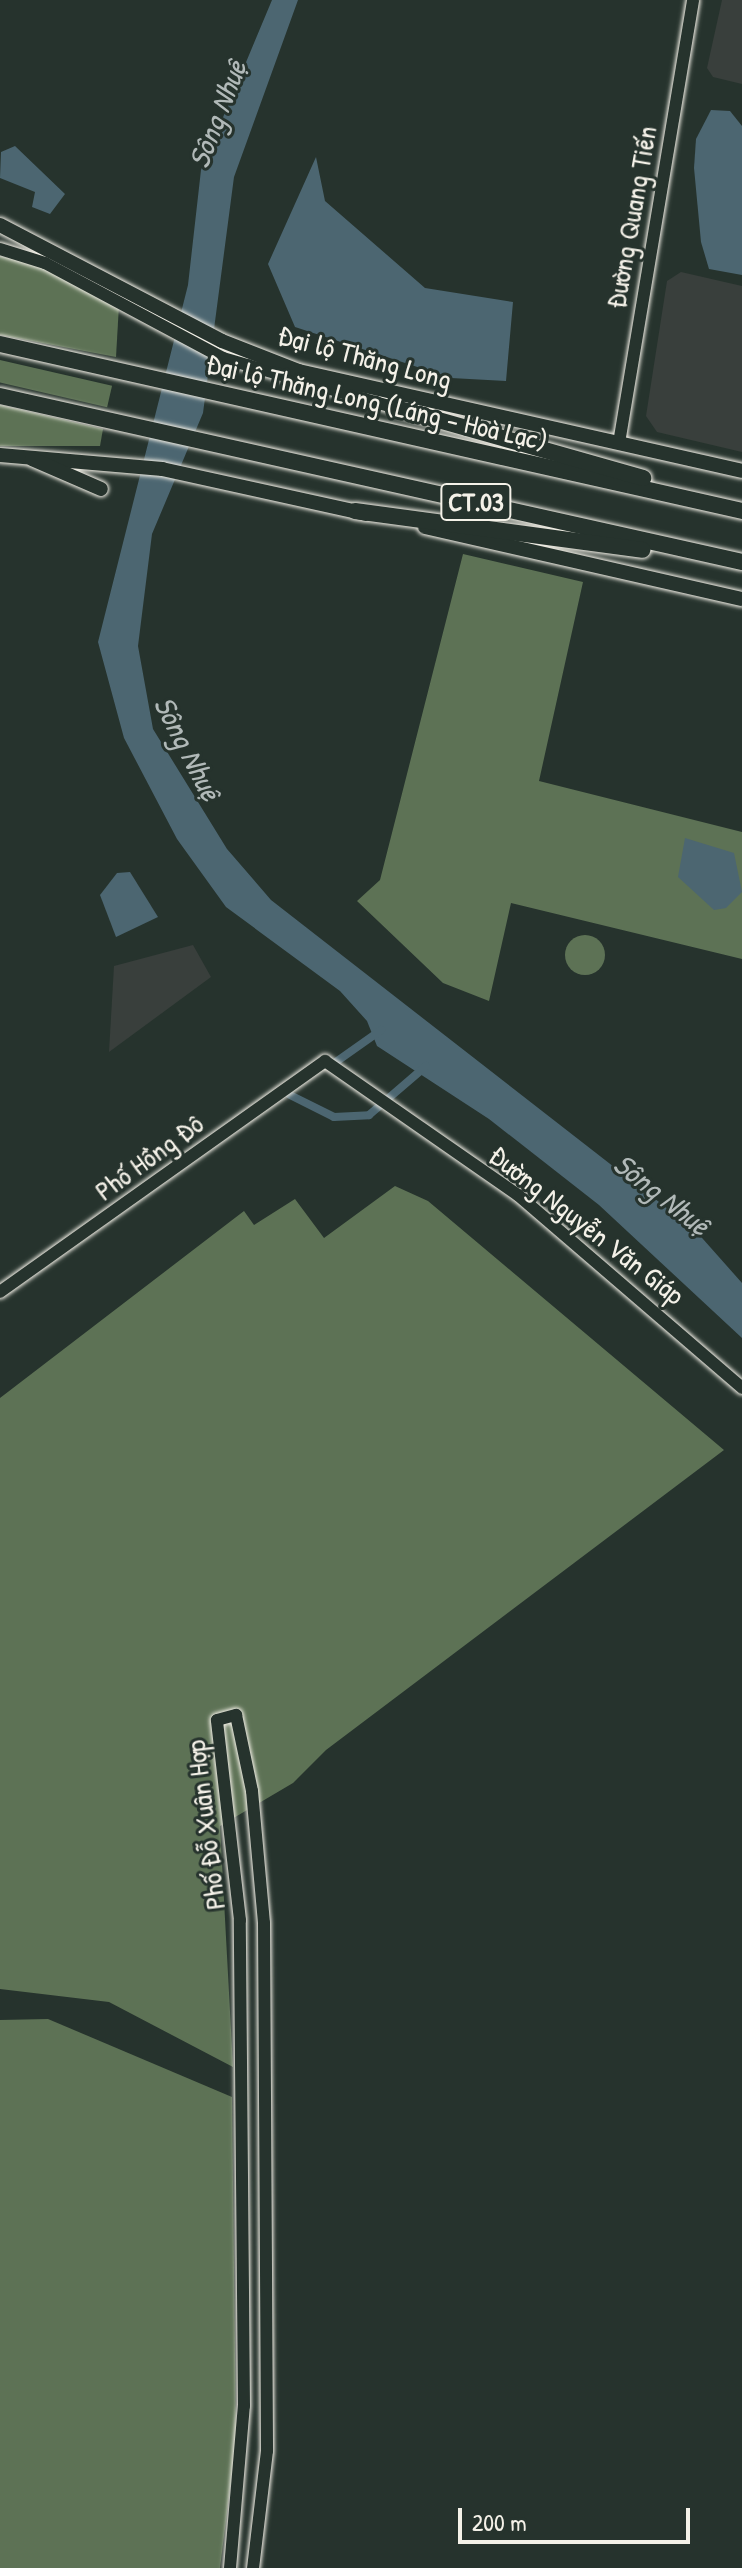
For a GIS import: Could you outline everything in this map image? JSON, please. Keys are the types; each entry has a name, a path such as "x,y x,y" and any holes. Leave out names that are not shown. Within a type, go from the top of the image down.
{"highway":[{"name":"Đại lộ Thăng Long (Láng - Hoà Lạc)","path":"0,344 742,511"},
{"name":"CT.03","path":"0,396 742,562"},
{"path":"396,408 742,503"},
{"path":"355,511 524,529 742,569"}],"main road":[{"name":"Đại lộ Thăng Long","path":"0,225 164,319 299,371 742,471"},
{"path":"396,408 499,417"},
{"path":"0,455 135,466 188,475 742,599"},
{"path":"31,458 101,489"}],"street":[{"name":"Đường Quang Tiến","path":"619,443 693,0"},
{"path":"0,249 45,263 164,319"},
{"name":"Đại lộ Thăng Long","path":"164,319 223,358 396,408"},
{"name":"Đường Nguyễn Văn Giáp","path":"325,1061 374,1090 626,1282 742,1388"},
{"name":"Phố Hồng Đô","path":"0,1292 325,1061"},
{"name":"Phố Đỗ Xuân Hợp","path":"230,2568 245,2348 240,1920 217,1720 236,1715 260,1858 267,2348 266,2464 254,2562 233,2549"},
{"path":"241,2116 265,2116"},
{"path":"245,2348 267,2348"}],"shaded area":[{"path":"722,0 742,0 742,84 713,77 707,68"},
{"path":"681,272 742,286 742,452 657,432 646,416 667,281"},
{"path":"193,945 211,977 109,1052 114,966"}],"green space":[{"path":"0,256 40,266 119,305 116,357 0,335"},
{"path":"0,360 112,386 107,407 0,383"},
{"path":"0,405 103,429 100,446 0,446"},
{"path":"463,554 583,582 539,781 742,832 742,959 511,903 489,1001 443,983 357,901 380,880"},
{"path":"585,935 599,941 605,955 599,969 585,975 571,969 565,955 571,941"},
{"path":"395,1186 428,1201 724,1450 326,1750 293,1783 220,1826 233,2067 109,2002 0,1989 0,1398 244,1211 254,1225 295,1199 324,1238"},
{"path":"48,2019 232,2097 236,2441 220,2568 0,2568 0,2020"}],"water":[{"path":"272,0 298,0 234,177 203,413 152,534 138,646 153,729 227,849 271,900 695,1230 742,1283 742,1338 599,1205 489,1119 377,1046 367,1021 340,991 226,907 177,839 124,738 98,642 188,285 201,170"},
{"path":"711,110 730,111 742,126 742,275 709,269 701,242 694,168 696,139"},
{"path":"15,146 65,194 50,214 32,207 35,192 0,178 1,152"},
{"path":"316,157 325,201 425,288 513,302 506,381 451,378 295,327 268,264"},
{"path":"685,838 734,853 742,892 726,908 714,910 678,877"},
{"path":"130,872 158,917 116,937 100,895 117,873"}],"waterway":[{"path":"333,1064 381,1030"},
{"path":"290,1095 334,1117 369,1115 426,1066"}],"water label":[{"name":"Sông Nhuệ","path":"217,114"},
{"name":"Sông Nhuệ","path":"188,748"},
{"name":"Sông Nhuệ","path":"662,1194"}]}
